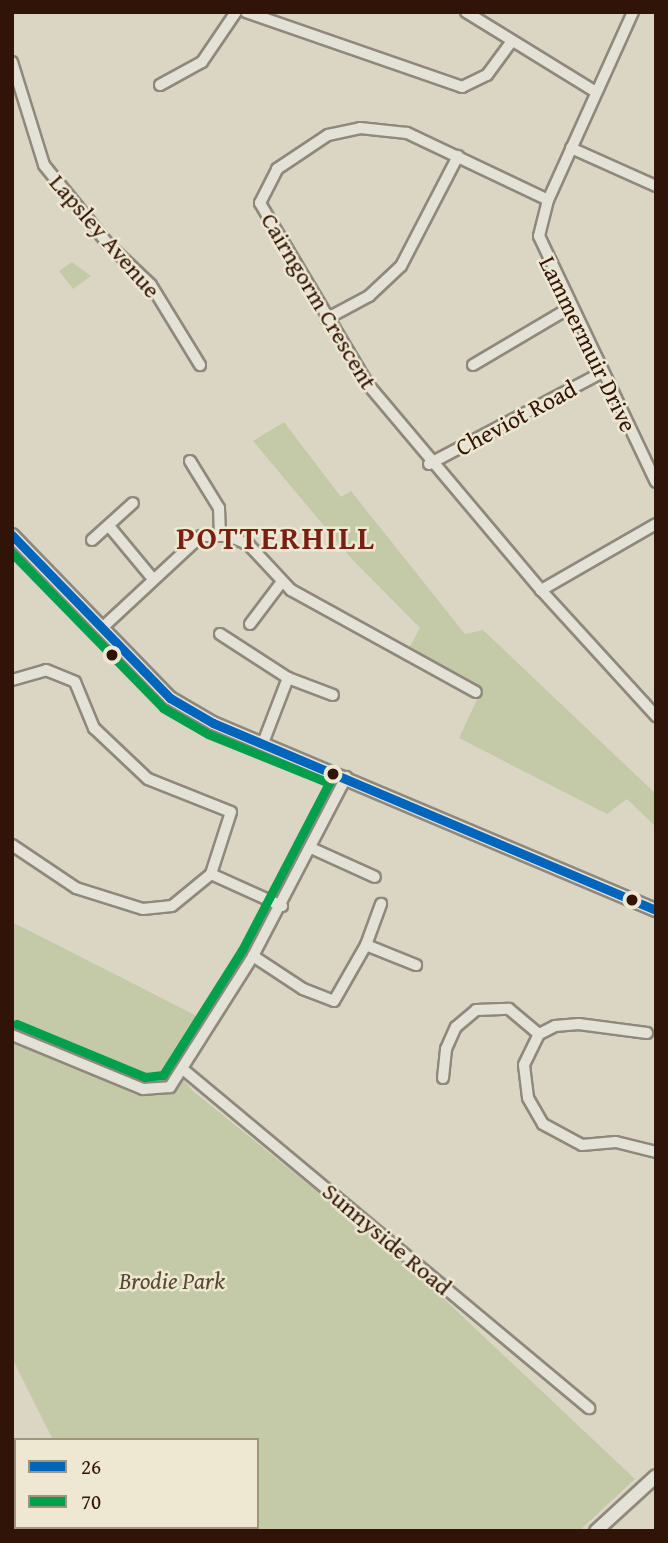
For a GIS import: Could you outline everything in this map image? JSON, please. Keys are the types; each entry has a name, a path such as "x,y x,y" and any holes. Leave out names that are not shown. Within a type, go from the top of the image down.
{"street":[{"path":"160,85 202,62 236,12"},
{"path":"246,12 462,87 487,75 512,41"},
{"path":"466,12 596,92"},
{"name":"Lammermuir Drive","path":"634,12 548,200 540,245 656,482"},
{"name":"Lapsley Avenue","path":"12,62 44,165 108,244 151,285 200,365"},
{"name":"Cairngorm Crescent","path":"548,200 407,133 360,128 328,135 277,169 260,203 326,319 429,464 656,716"},
{"path":"572,148 656,186"},
{"path":"326,319 369,296 401,266 458,156"},
{"path":"473,365 571,307"},
{"name":"Cheviot Road","path":"429,464 603,372"},
{"path":"190,461 219,508 220,536"},
{"path":"92,540 133,503"},
{"path":"541,590 656,524"},
{"path":"108,526 153,579"},
{"path":"12,535 170,698 263,743 656,910"},
{"path":"102,628 201,536 220,536 250,545 281,583 476,692"},
{"path":"250,624 281,583"},
{"path":"220,634 288,678 333,695"},
{"path":"12,680 46,670 75,682 94,728 148,779 231,812 211,874 172,906 143,909 76,888 12,845"},
{"path":"263,743 288,678"},
{"path":"12,1035 144,1089 170,1087 184,1070 282,906 346,778"},
{"path":"311,848 375,877"},
{"path":"211,874 282,906"},
{"path":"253,956 303,989 334,1001 366,945 381,904"},
{"path":"366,945 415,965"},
{"path":"443,1078 446,1049 456,1027 476,1010 509,1009 540,1034"},
{"path":"647,1033 579,1024 540,1034 524,1065 528,1098 543,1124 582,1145 616,1142 656,1152"},
{"name":"Sunnyside Road","path":"184,1070 589,1408"},
{"path":"596,1531 656,1476"}],"green space":[{"path":"72,262 91,276 73,289 59,271"},
{"path":"284,422 341,497 351,491 465,634 483,630 656,794 656,827 627,799 607,814 459,738 481,691 409,648 420,628 350,557 253,441"},
{"name":"Brodie Park","path":"12,922 199,1017 171,1066 193,1091 408,1265 635,1479 579,1531 103,1531 102,1529 259,1529 259,1438 52,1438 12,1358"}],"transit line":[{"name":"26","path":"12,535 170,698 213,723 656,910"},
{"name":"70","path":"12,553 163,708 208,734 329,783 242,950 163,1075 145,1077 17,1024"}],"district":[{"name":"POTTERHILL","path":"276,538"}]}
